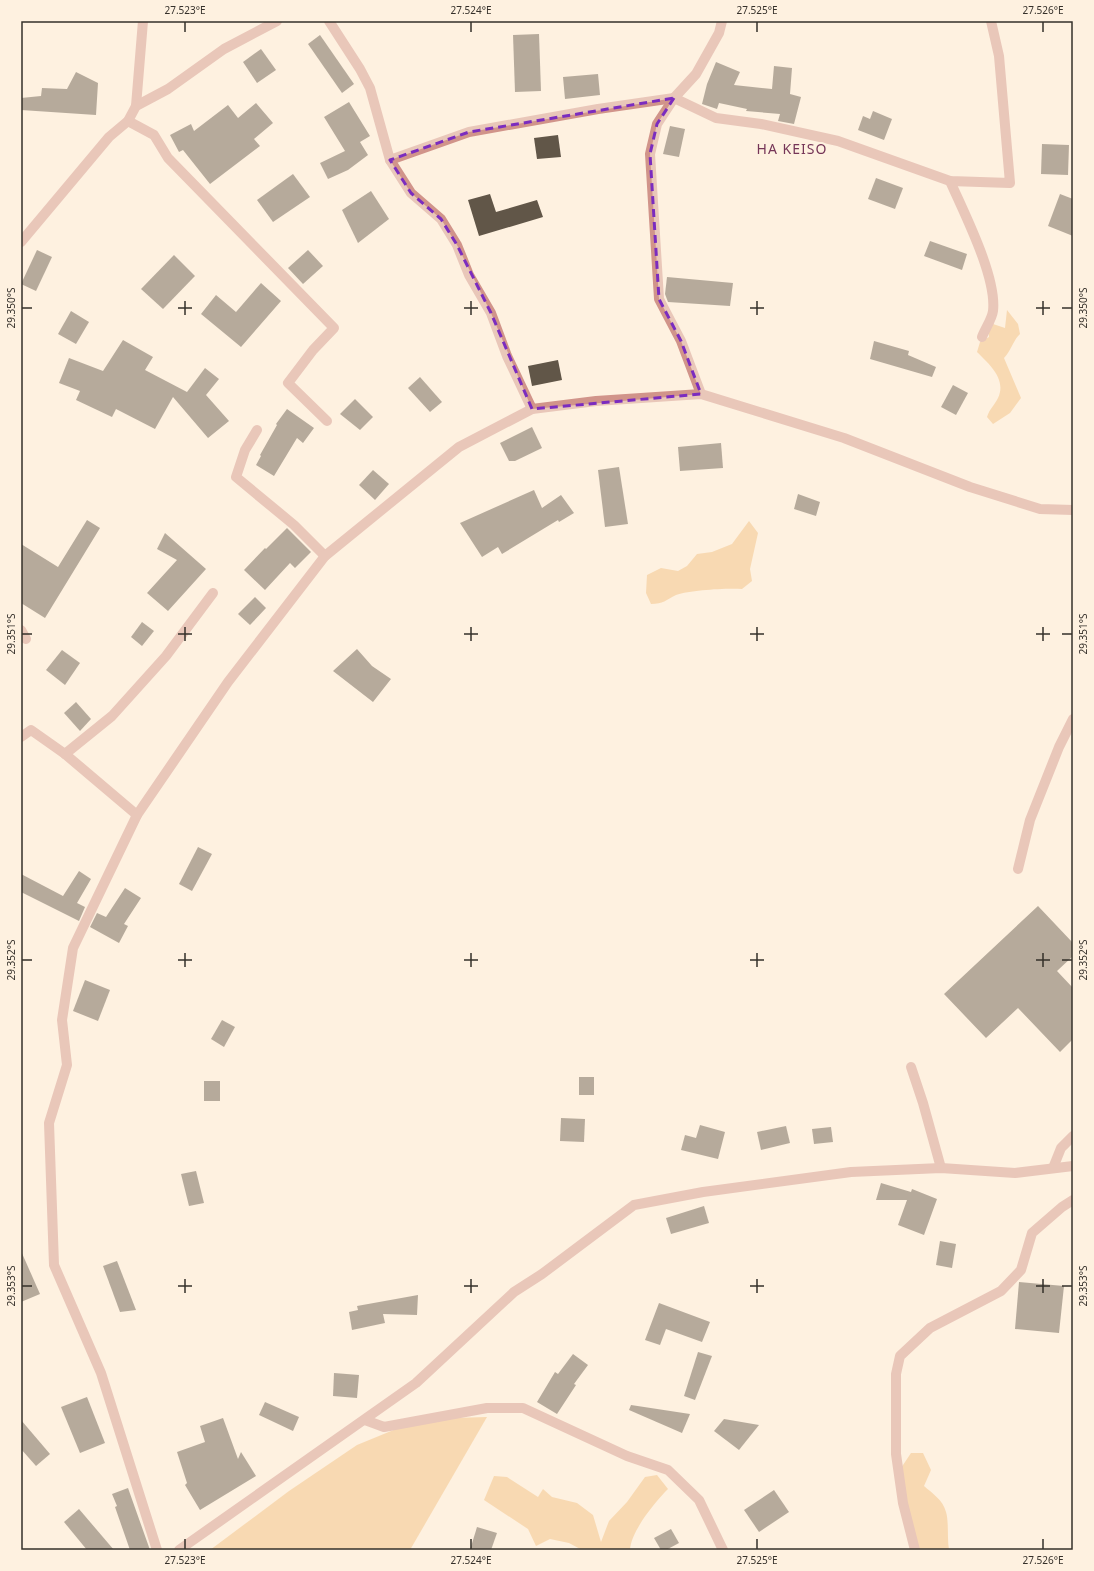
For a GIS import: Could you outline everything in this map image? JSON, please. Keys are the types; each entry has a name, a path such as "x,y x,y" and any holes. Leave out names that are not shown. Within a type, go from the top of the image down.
{"street":[{"path":"21,242 109,137 128,121 136,106 143,21"},
{"path":"136,106 168,89 224,49 277,21"},
{"path":"328,21 360,69 370,88 390,160 411,193 441,219 457,245 469,275 491,313 508,356 532,409"},
{"path":"701,394 681,341 659,299 650,154 658,124 674,98 696,74 720,33 722,21"},
{"path":"390,160 470,132 598,109 674,98 716,118 761,124 838,141 950,181 1010,183 999,56 991,21"},
{"path":"128,121 154,135 168,158 334,328 313,350 288,384 327,421"},
{"path":"950,181 980,248 990,286 993,312 982,337"},
{"path":"157,1550 101,1373 54,1265 49,1123 67,1065 62,1020 73,948 137,815 228,682 325,556 459,447 532,409 596,401 701,394 844,438 970,487 1040,509 1073,510"},
{"path":"257,430 245,450 236,477 294,525 325,556"},
{"path":"65,754 112,716 166,656 213,592"},
{"path":"1018,869 1030,820 1059,746 1073,719"},
{"path":"21,737 31,730 65,754 137,815"},
{"path":"911,1068 923,1103 941,1168"},
{"path":"1053,1168 1061,1148 1073,1136"},
{"path":"179,1550 365,1420 416,1382 514,1292 542,1274 634,1205 704,1192 851,1172 941,1168 1015,1173 1073,1166"},
{"path":"915,1550 903,1503 896,1454 896,1374 900,1356 930,1328 1001,1291 1021,1270 1032,1233 1062,1207 1073,1200"},
{"path":"365,1420 384,1427 487,1408 523,1408 620,1453 668,1470 700,1500 723,1550"}],"highlighted area":[{"path":"674,98 657,124 650,154 659,299 681,341 701,394 532,409 491,313 457,245 441,219 411,193 390,160 469,132"}],"shaded area":[{"path":"1007,310 1018,324 1020,334 1004,358 1021,398 1010,413 993,424 987,417 989,411 998,398 1000,384 995,372 977,352 980,342 989,337 988,328 993,324 1005,328"},
{"path":"749,521 758,533 750,569 752,581 742,589 718,589 690,592 676,595 662,602 651,604 646,593 647,575 661,568 678,571 687,566 697,554 712,552 732,544"},
{"path":"487,1417 410,1550 210,1550 289,1491 357,1445 396,1429 453,1418"},
{"path":"911,1453 923,1453 931,1470 924,1486 937,1497 945,1508 949,1550 915,1550 899,1471"},
{"path":"657,1475 668,1489 644,1517 631,1542 630,1550 582,1550 569,1543 550,1539 536,1546 528,1529 484,1500 494,1476 507,1477 538,1497 543,1489 552,1497 577,1503 593,1515 601,1542 609,1521 627,1502 645,1477"}],"building":[{"path":"539,34 541,91 515,92 513,35"},
{"path":"320,35 354,84 342,93 308,44"},
{"path":"261,49 276,70 257,83 243,62"},
{"path":"716,62 740,72 734,85 772,89 774,66 792,68 790,94 801,97 794,124 778,121 780,114 746,111 747,109 719,103 717,109 702,104 707,84"},
{"path":"76,72 98,83 96,115 21,110 21,98 41,96 42,88 67,89"},
{"path":"598,74 600,95 565,99 563,77"},
{"path":"349,102 370,136 360,142 368,155 348,170 328,179 320,163 345,151 324,117"},
{"path":"256,103 273,123 254,139 260,146 210,184 183,150 179,152 170,135 191,124 194,131 228,105 238,118"},
{"path":"873,111 892,119 884,140 858,130 863,116 870,119"},
{"path":"670,126 685,129 679,157 663,154"},
{"path":"558,135 561,157 537,159 534,138"},
{"path":"1042,144 1069,145 1068,175 1041,174"},
{"path":"293,174 310,197 273,222 257,200"},
{"path":"876,178 903,188 895,209 868,199"},
{"path":"371,191 389,219 358,243 342,210"},
{"path":"490,194 496,212 537,200 543,217 479,236 468,200"},
{"path":"1060,194 1073,199 1073,236 1048,226"},
{"path":"930,241 967,254 962,270 924,256"},
{"path":"37,250 52,257 36,291 21,284"},
{"path":"308,250 323,266 303,284 288,268"},
{"path":"174,255 195,276 163,309 141,289"},
{"path":"667,277 733,283 730,306 668,302 665,294"},
{"path":"261,283 281,301 241,347 201,314 216,295 236,312"},
{"path":"71,311 89,322 76,344 58,334"},
{"path":"123,340 153,357 145,370 187,392 205,368 219,379 206,395 229,421 208,438 173,397 155,429 116,409 112,417 76,400 80,391 59,383 69,358 103,371"},
{"path":"874,341 909,351 908,355 936,367 932,377 870,359"},
{"path":"558,360 562,380 532,386 528,366"},
{"path":"420,377 442,402 430,412 408,388"},
{"path":"953,385 968,393 956,415 941,407"},
{"path":"355,399 373,417 360,430 340,414"},
{"path":"287,409 314,428 303,443 297,438 274,476 256,465 277,425 276,424"},
{"path":"532,427 542,448 515,461 509,461 500,443"},
{"path":"721,443 723,468 680,471 678,447"},
{"path":"619,467 628,524 605,527 598,470"},
{"path":"373,470 389,484 375,500 359,485"},
{"path":"534,490 542,508 561,495 574,513 559,522 558,520 502,554 498,547 482,557 460,523"},
{"path":"798,494 820,502 816,516 794,509"},
{"path":"87,520 100,528 45,618 21,603 21,544 58,567"},
{"path":"287,528 311,552 295,568 290,563 265,590 244,570"},
{"path":"165,533 206,569 168,611 147,593 177,560 157,549"},
{"path":"255,597 266,608 250,625 238,614"},
{"path":"142,622 154,631 142,646 131,637"},
{"path":"357,649 372,666 391,679 373,702 333,671"},
{"path":"62,650 80,663 65,685 46,670"},
{"path":"76,702 91,719 80,731 64,713"},
{"path":"198,847 212,854 192,891 179,884"},
{"path":"79,871 91,879 77,903 85,907 79,921 21,892 21,874 63,896"},
{"path":"125,888 141,898 124,924 128,926 119,943 90,927 97,913 106,917"},
{"path":"1038,906 1073,943 1073,956 1057,971 1073,988 1073,1039 1060,1052 1018,1008 986,1038 944,994"},
{"path":"85,980 110,990 98,1021 73,1011"},
{"path":"222,1020 235,1027 224,1047 211,1039"},
{"path":"579,1077 594,1077 594,1095 579,1095"},
{"path":"204,1081 220,1081 220,1101 204,1101"},
{"path":"561,1118 585,1119 584,1142 560,1141"},
{"path":"700,1125 725,1132 718,1159 681,1150 685,1135 696,1138"},
{"path":"786,1126 790,1143 761,1150 757,1132"},
{"path":"831,1127 833,1142 814,1144 812,1129"},
{"path":"196,1171 204,1203 189,1206 181,1174"},
{"path":"881,1183 911,1192 912,1189 937,1199 924,1235 898,1225 907,1200 876,1200"},
{"path":"704,1206 709,1223 671,1234 666,1218"},
{"path":"940,1241 956,1244 952,1268 936,1265"},
{"path":"21,1251 40,1294 21,1302"},
{"path":"117,1261 136,1310 120,1312 103,1266"},
{"path":"1019,1282 1064,1286 1059,1333 1015,1329"},
{"path":"418,1295 417,1315 383,1314 385,1323 352,1330 349,1312 358,1310 357,1306"},
{"path":"659,1303 710,1322 702,1342 666,1329 660,1345 645,1340"},
{"path":"698,1352 712,1356 695,1400 684,1396"},
{"path":"573,1354 588,1365 574,1384 576,1385 557,1414 537,1402 555,1372 558,1374"},
{"path":"334,1373 359,1375 357,1398 333,1396"},
{"path":"87,1397 105,1443 80,1453 61,1407"},
{"path":"265,1402 299,1417 293,1431 259,1415"},
{"path":"631,1405 690,1414 682,1433 629,1410"},
{"path":"223,1418 238,1459 241,1452 256,1476 200,1510 185,1485 187,1483 177,1452 205,1442 200,1426"},
{"path":"724,1419 759,1425 739,1450 714,1431"},
{"path":"21,1420 50,1454 36,1466 21,1449"},
{"path":"128,1488 150,1550 130,1550 112,1494"},
{"path":"774,1490 789,1512 759,1532 744,1510"},
{"path":"79,1509 114,1550 87,1550 64,1522"},
{"path":"477,1527 497,1533 491,1550 470,1550"},
{"path":"671,1529 679,1543 666,1550 661,1550 654,1538"}],"district":[{"name":"HA KEISO","path":"792,149"}]}
